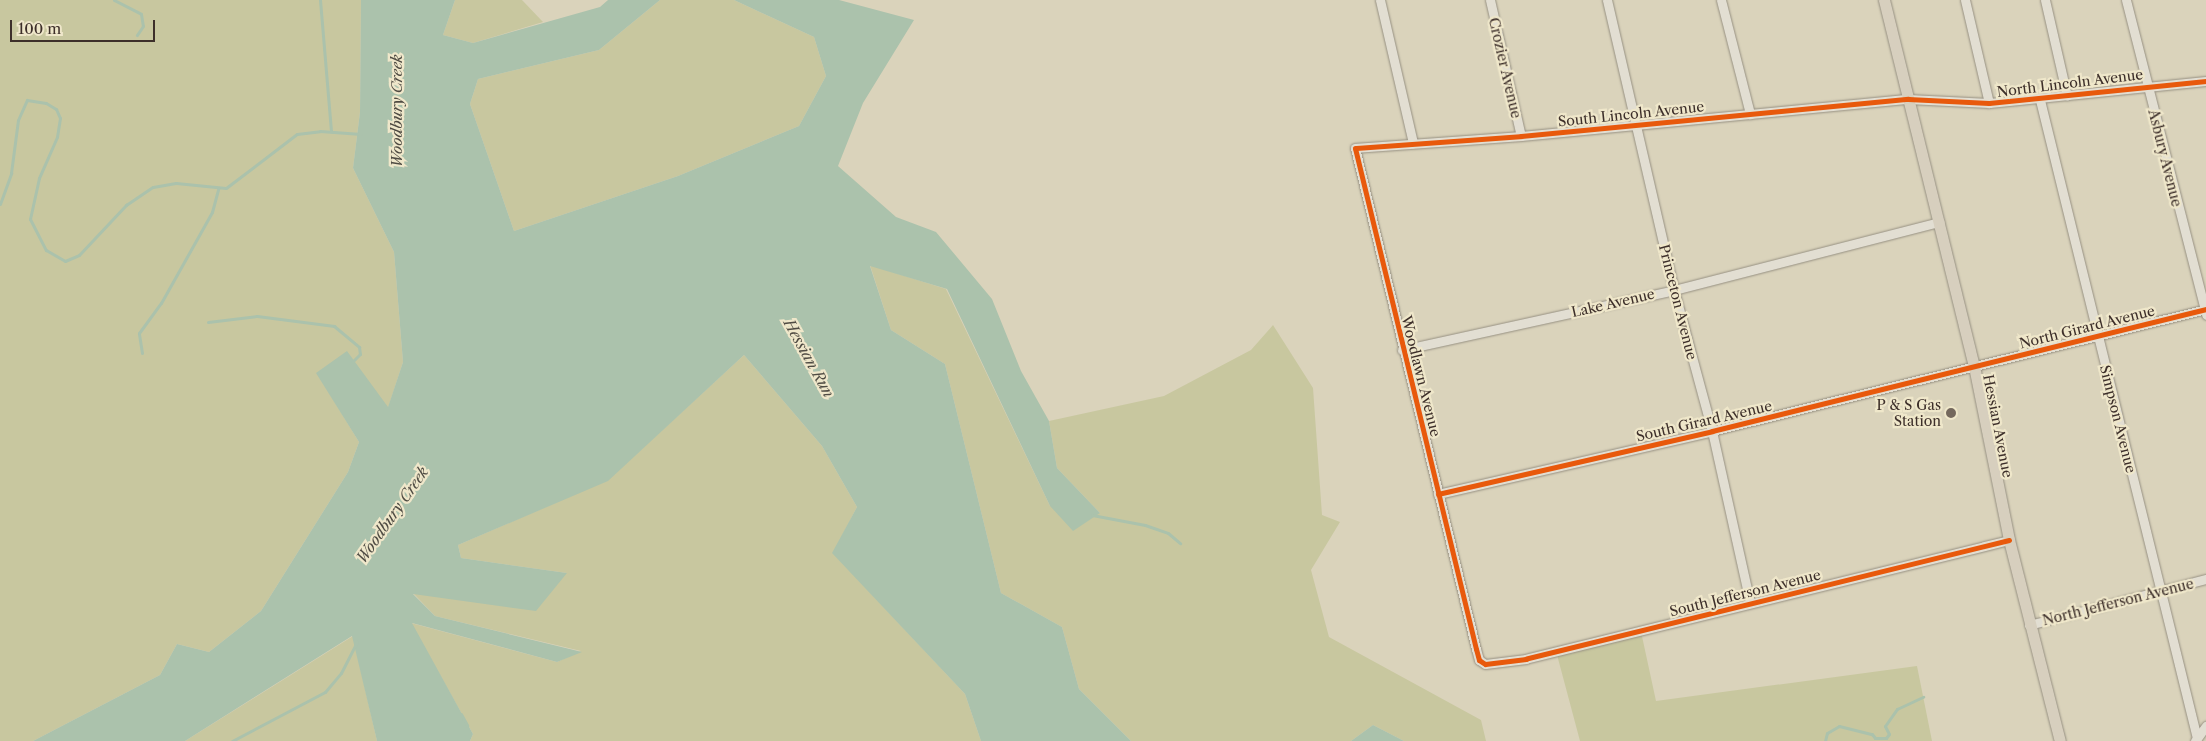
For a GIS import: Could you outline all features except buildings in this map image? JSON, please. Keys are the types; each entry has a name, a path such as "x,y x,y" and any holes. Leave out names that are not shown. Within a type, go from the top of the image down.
{"main road":[{"name":"Hessian Avenue","path":"1884,0 1974,366 2009,540 2029,625 2060,741"}],"street":[{"path":"1380,0 1413,143"},
{"name":"Crozier Avenue","path":"1490,0 1520,136"},
{"name":"Princeton Avenue","path":"1607,0 1674,290 1712,431 1750,603"},
{"path":"1721,0 1750,114"},
{"path":"1965,0 1989,104"},
{"path":"2045,0 2067,96"},
{"name":"Asbury Avenue","path":"2126,0 2206,311"},
{"name":"North Lincoln Avenue","path":"1908,98 1989,104 2040,100 2147,85 2206,81"},
{"name":"South Lincoln Avenue","path":"1355,148 1520,136 1908,98"},
{"name":"Simpson Avenue","path":"2040,100 2196,739"},
{"name":"Woodlawn Avenue","path":"1355,148 1402,350 1476,649 1479,660 1485,664"},
{"name":"Lake Avenue","path":"1402,350 1674,290 1939,222"},
{"name":"North Girard Avenue","path":"1974,366 2206,311"},
{"name":"South Girard Avenue","path":"1438,494 1712,431 1974,366"},
{"name":"South Jefferson Avenue","path":"1485,664 1526,659 2009,540"},
{"name":"North Jefferson Avenue","path":"2029,625 2206,579"},
{"path":"2196,739 2206,726"}],"shaded area":[{"path":"0,0 361,0 360,112 353,168 394,252 403,362 388,408 317,373 359,442 348,472 261,611 209,652 177,644 160,675 33,741 0,741"},
{"path":"455,0 522,0 543,22 473,43 443,35"},
{"path":"660,0 734,0 814,37 826,76 799,126 678,176 514,231 470,104 478,79 599,50"},
{"path":"870,265 946,289 1050,506 1100,513 1057,468 1049,421 1164,396 1251,350 1273,325 1313,388 1322,515 1340,522 1311,570 1329,637 1481,720 1486,741 1404,741 1373,725 1351,741 1131,741 1079,689 1062,627 1001,593 945,364 891,330"},
{"path":"744,355 822,446 857,507 833,553 965,694 981,741 470,741 473,734 411,623 557,662 581,651 435,616 413,593 567,573 461,558 458,545 608,480"},
{"path":"1640,627 1656,701 1917,666 1932,741 1580,741 1556,651"},
{"path":"353,636 377,741 185,741"}],"water":[{"path":"361,0 455,0 443,35 473,43 600,7 608,0 660,0 599,50 478,79 470,104 514,231 678,176 799,126 826,76 814,37 734,0 839,0 914,20 863,103 838,166 896,217 936,232 992,299 1021,371 1049,421 1057,468 1100,513 1073,531 1050,506 947,289 870,266 891,330 945,364 1001,593 1062,627 1079,689 1131,741 981,741 965,694 832,553 857,507 822,446 744,355 608,481 458,545 461,558 567,573 536,611 413,594 435,616 582,652 557,662 412,623 473,734 470,741 377,741 352,636 185,741 33,741 160,675 177,644 209,652 261,611 348,472 359,442 316,373 347,351 388,407 403,362 394,252 353,168 360,112"},
{"path":"1373,725 1404,741 1351,741"}],"waterway":[{"path":"114,0 141,14 143,26 137,35"},
{"path":"320,0 331,132"},
{"path":"0,204 11,173 18,120 27,100 46,103 56,109 60,118 57,137 39,178 30,219 46,250 65,261 79,255 126,205 153,187 176,183 226,188 297,134 320,131 361,134"},
{"path":"142,353 139,333 161,303 212,212 218,189"},
{"path":"208,322 257,316 334,326 359,347 360,354 352,362"},
{"path":"1092,515 1145,525 1168,533 1180,543"},
{"path":"232,741 325,692 341,673 357,642"},
{"path":"1825,741 1827,733 1839,726 1872,734 1875,738 1886,738 1889,734 1885,726 1897,709 1923,697"},
{"path":"461,714 467,725"}],"cycle path":[{"path":"2009,540 1526,659 1485,664 1479,660 1476,649 1355,148 1521,136 1908,99 1989,103 2206,81"},
{"path":"1438,494 1712,431 2206,309"}],"place":[{"name":"P & S Gas Station","path":"1951,413"}],"water label":[{"name":"Woodbury Creek","path":"397,111"},
{"name":"Hessian Run","path":"809,358"},
{"name":"Woodbury Creek","path":"392,515"}]}
